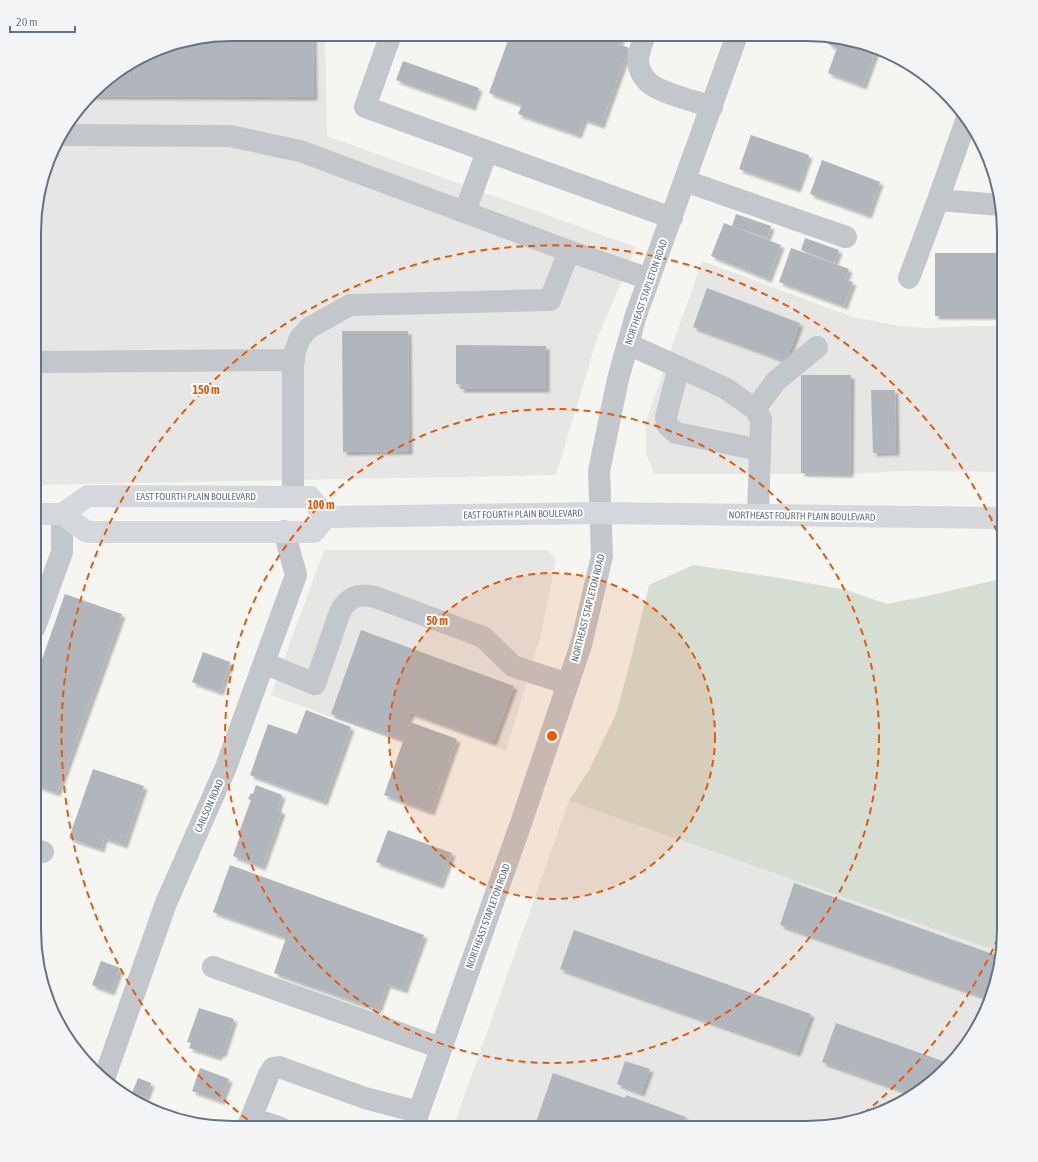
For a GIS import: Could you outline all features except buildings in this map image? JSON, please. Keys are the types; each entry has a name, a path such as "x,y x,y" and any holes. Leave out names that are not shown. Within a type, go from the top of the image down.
{"main road":[{"name":"EAST FOURTH PLAIN BOULEVARD","path":"62,514 88,496 310,497 326,516 601,513"},
{"name":"NORTHEAST FOURTH PLAIN BOULEVARD","path":"601,513 997,518"},
{"path":"41,514 62,514 87,532 314,532 326,516"}],"street":[{"path":"389,41 365,107 672,218"},
{"path":"643,41 638,62 641,72 648,82 660,90 712,107"},
{"name":"NORTHEAST STAPLETON ROAD","path":"415,1120 521,823 581,645 602,556 599,471 618,379 636,315 735,41"},
{"path":"909,278 964,125"},
{"path":"68,135 230,136 300,151 569,251 650,279"},
{"path":"465,212 487,151"},
{"path":"685,181 846,237"},
{"path":"938,200 995,204"},
{"path":"293,497 294,360 295,351 300,338 309,328 350,305 550,300 569,251"},
{"path":"628,344 725,388 755,409 761,418 758,516"},
{"path":"755,409 776,381 817,347"},
{"path":"41,362 294,360"},
{"path":"679,367 666,417 667,425 676,433 760,450"},
{"path":"41,610 62,552 62,514"},
{"name":"CARLSON ROAD","path":"106,1074 166,903 226,768 296,575 284,531"},
{"path":"264,664 315,684 340,612 344,605 350,599 367,595 483,637 513,666 568,684"},
{"path":"213,967 441,1048"},
{"path":"250,1121 269,1074 273,1068 279,1067 365,1098 415,1120"}],"shaded area":[{"path":"220,41 325,41 327,136 636,247 597,339 556,475 41,485 41,220 51,171 73,126 88,106 106,88 126,73 171,51"},
{"path":"702,261 853,317 900,326 928,328 997,326 997,472 903,471 852,474 655,474 646,454 646,421"},
{"path":"324,550 548,550 556,560 540,638 506,751 411,717 402,743 271,695"},
{"path":"693,565 846,590 887,604 997,580 997,942 996,951 569,801 589,770 616,714 649,585"},
{"path":"569,801 996,951 987,991 982,1003 965,1036 950,1056 932,1074 912,1089 867,1111 818,1121 455,1121"}]}
